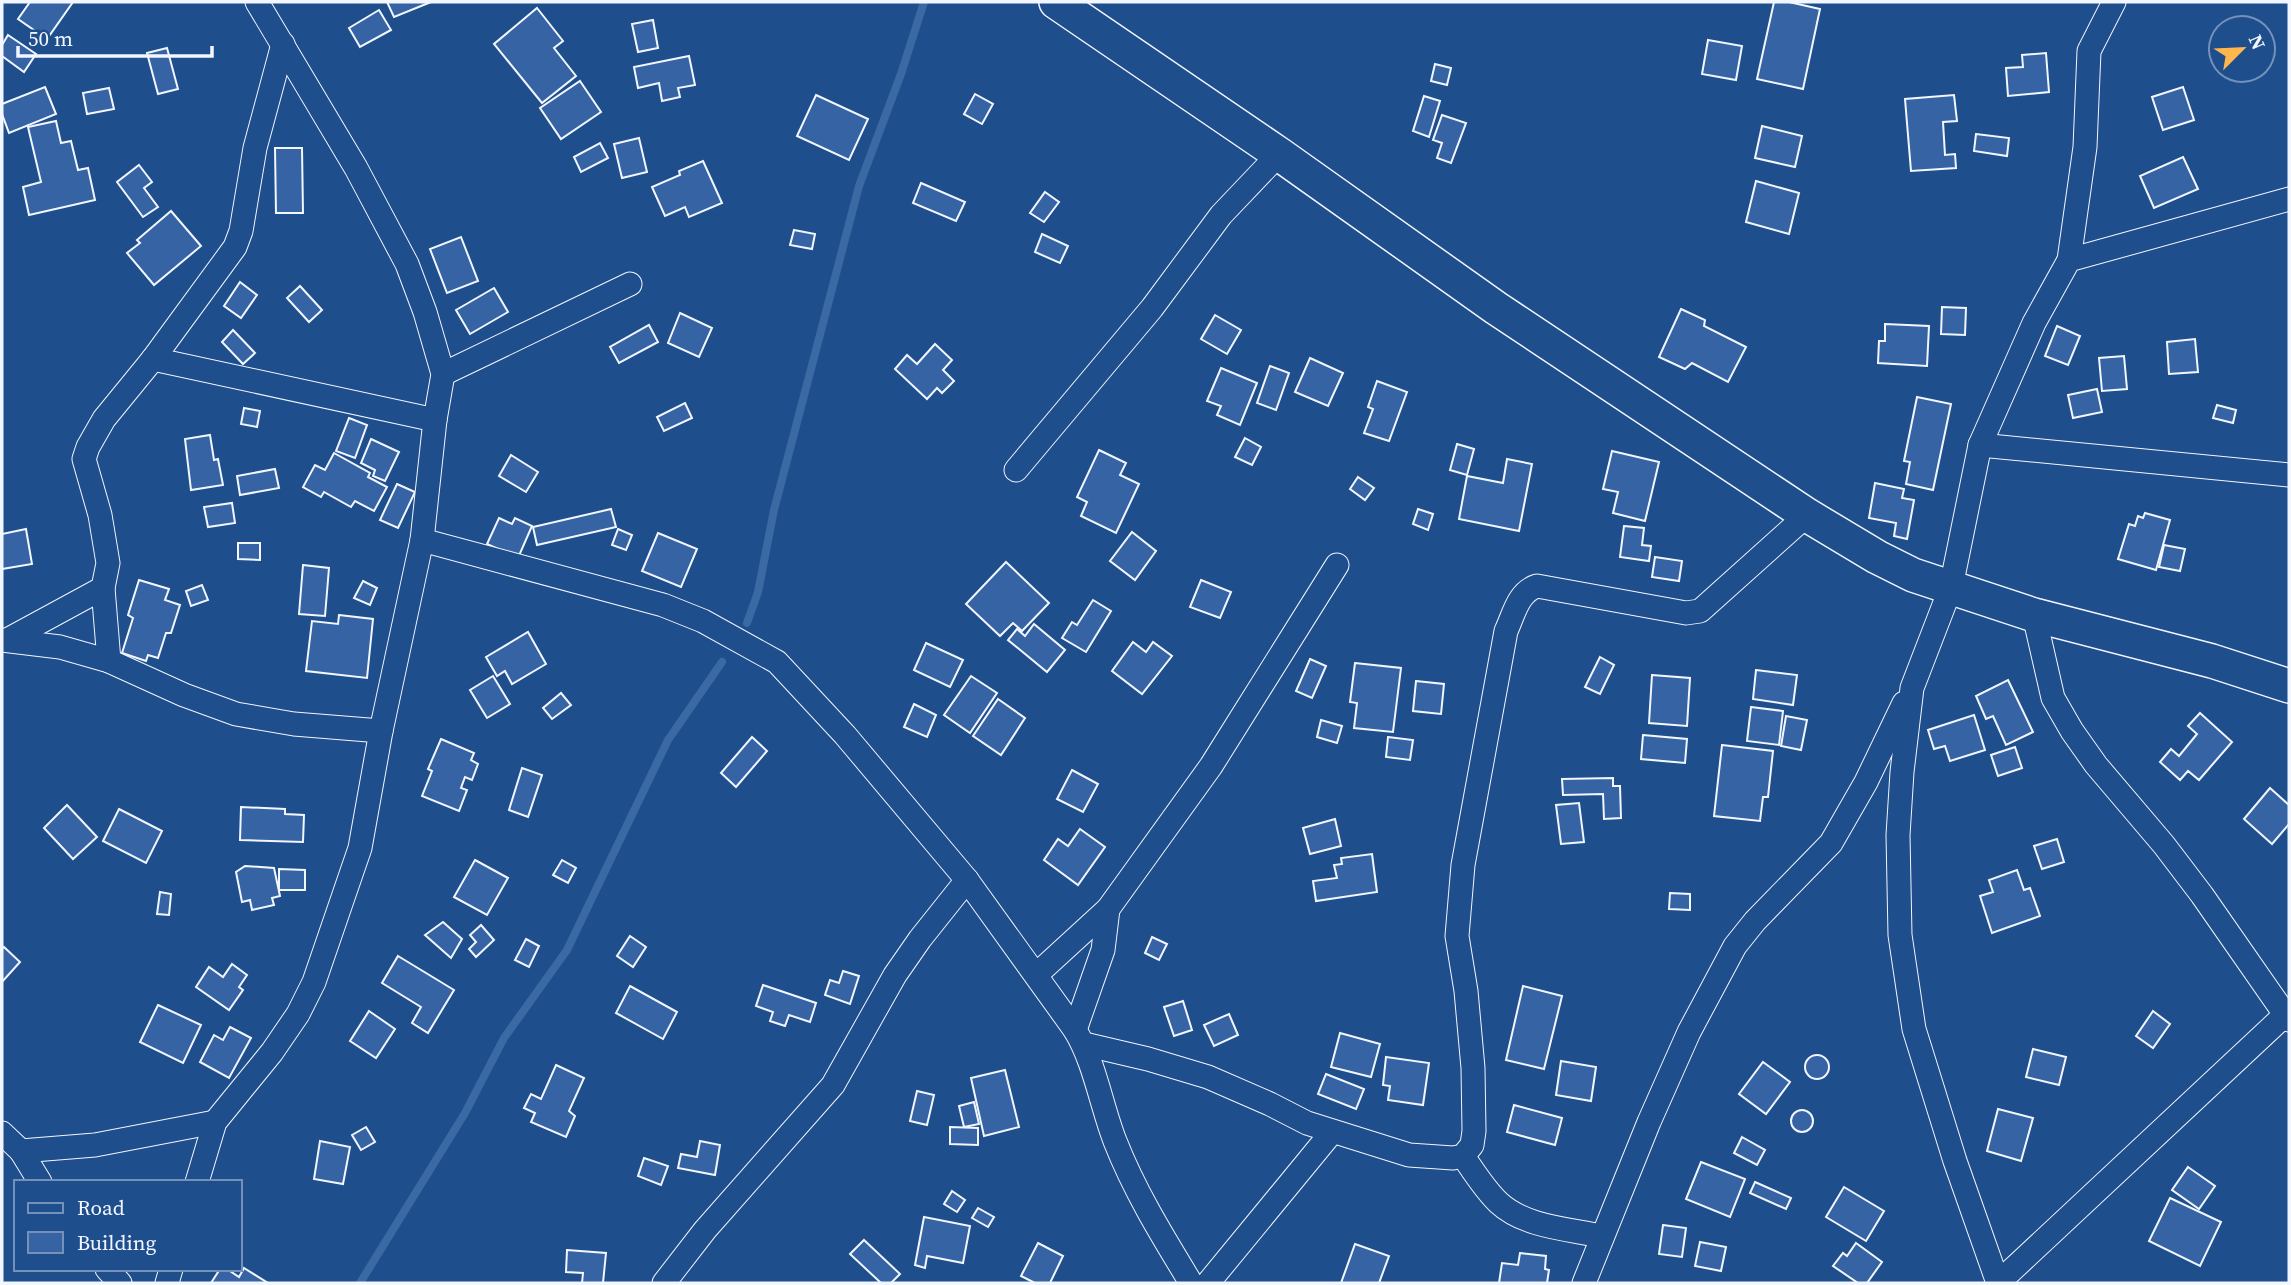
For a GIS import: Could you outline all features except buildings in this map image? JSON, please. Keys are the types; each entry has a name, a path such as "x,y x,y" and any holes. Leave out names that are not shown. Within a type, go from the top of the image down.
{"street":[{"path":"198,1180 215,1122 272,1052 298,1014 314,982 360,848 381,731 422,540 435,420 443,374 425,312 407,264 356,168 257,2"},
{"path":"1056,2 1279,154 1496,308 1807,515 1889,563 1913,575 2034,615 2213,661 2289,686"},
{"path":"1584,1283 1601,1236 1689,1032 1735,946 1755,921 1831,842 1866,782 1912,688 1951,587 1980,445 2034,323 2069,260 2085,147 2089,51 2113,2"},
{"path":"109,661 103,588 108,563 106,545 84,458 104,419 153,359 235,247 241,231 255,148 283,44"},
{"path":"1016,470 1152,308 1221,215 1279,154"},
{"path":"2069,260 2289,199"},
{"path":"443,374 630,284"},
{"path":"153,359 435,420"},
{"path":"1980,445 2289,475"},
{"path":"1080,1037 1208,1077 1332,1132 1409,1155 1453,1158 1463,1156 1472,1145 1474,1131 1473,1068 1466,991 1457,936 1463,865 1506,631 1521,598 1527,589 1537,586 1686,613 1700,611 1807,515"},
{"path":"422,540 663,605 704,621 777,662 845,735 967,880 1080,1037 1125,1166 1152,1220 1191,1283"},
{"path":"1036,975 1108,909 1211,766 1337,565"},
{"path":"5,640 103,588"},
{"path":"1912,688 1898,835 1900,936 1914,1030 1955,1161 1998,1283 2287,1017 2179,865 2096,765 2072,731 2053,698 2034,615"},
{"path":"5,640 60,647 109,661 184,695 236,714 294,724 381,731"},
{"path":"664,1283 705,1230 833,1085 895,975 967,880"},
{"path":"1080,1037 1102,950 1108,909"},
{"path":"21,1152 95,1145 215,1122"},
{"path":"1208,1283 1332,1132"},
{"path":"2,1133 21,1152 39,1180"},
{"path":"1463,1156 1500,1205 1515,1214 1534,1222 1601,1236"}],"waterway":[{"path":"747,623 758,592 774,510 859,186 901,74 924,2"},
{"path":"360,1283 465,1113 504,1038 567,950 668,740 722,662"}]}
